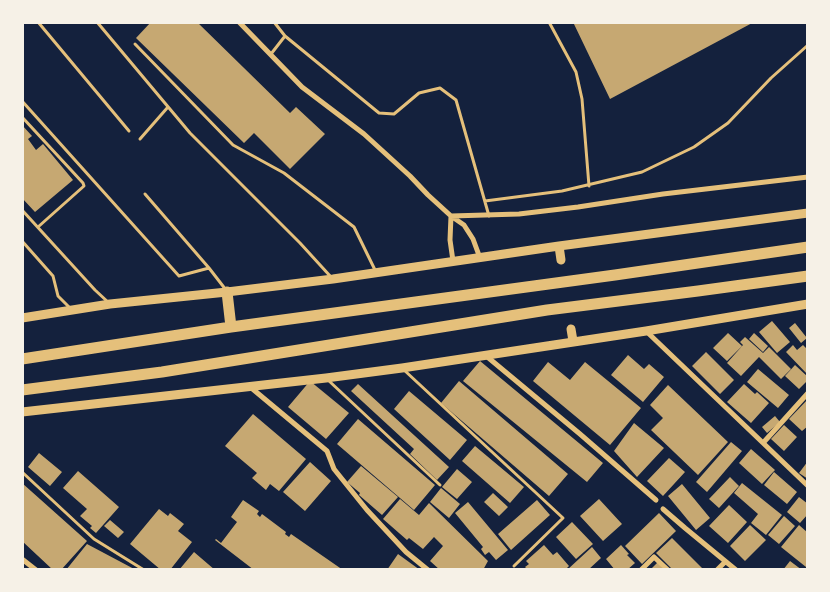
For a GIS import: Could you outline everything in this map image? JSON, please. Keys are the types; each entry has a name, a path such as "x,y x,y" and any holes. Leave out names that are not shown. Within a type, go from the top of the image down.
{"highway":[{"path":"22,359 231,327 605,277 808,247"},
{"path":"22,390 162,372 547,310 808,276"},
{"path":"228,292 231,327"}],"street":[{"path":"239,22 302,87 364,134 451,216 464,225 474,239 480,258"},
{"path":"451,216 489,216 578,208 663,194 808,177"},
{"path":"22,318 110,304 333,280 559,246 808,213"},
{"path":"451,216 450,240 453,262"},
{"path":"559,246 561,260"},
{"path":"22,412 402,368 803,305 808,311"},
{"path":"571,329 573,341"},
{"path":"646,331 808,486"},
{"path":"485,355 656,500"},
{"path":"248,386 327,451 334,469 367,510 406,552 428,570"},
{"path":"763,444 808,393"},
{"path":"663,509 736,570"},
{"path":"641,570 654,557 668,570"},
{"path":"22,559 36,570"},
{"path":"717,570 725,562"}],"lane":[{"path":"38,22 129,131"},
{"path":"97,22 190,134 300,243 333,280"},
{"path":"274,22 285,36 379,113 394,114 419,93 440,88 456,100 489,216"},
{"path":"549,22 576,72 582,99 589,186"},
{"path":"270,55 285,36"},
{"path":"135,44 233,145 284,173 354,227 377,272"},
{"path":"485,201 589,186 642,172 694,147 728,123 771,78 808,45"},
{"path":"22,101 179,276 209,268"},
{"path":"140,139 168,107"},
{"path":"22,117 84,186 38,227"},
{"path":"145,194 228,292"},
{"path":"22,210 110,304"},
{"path":"22,241 53,276 58,296 72,310"},
{"path":"402,368 563,518 514,566"},
{"path":"326,378 440,485"},
{"path":"22,472 94,539 144,570"}],"building":[{"path":"151,22 197,22 290,113 296,107 325,134 290,169 254,133 244,143 136,38"},
{"path":"573,22 754,22 610,99"},
{"path":"22,125 32,136 28,139 36,150 43,144 73,180 35,212 22,198"},
{"path":"772,321 790,342 777,353 759,332"},
{"path":"795,323 807,338 801,343 789,328"},
{"path":"728,333 742,346 727,361 713,348"},
{"path":"754,333 768,346 763,352 749,339"},
{"path":"745,337 763,353 769,347 791,369 781,379 759,357 741,376 727,363 743,345 740,342"},
{"path":"793,345 797,350 803,345 808,350 808,375 786,352"},
{"path":"706,352 734,380 720,394 692,366"},
{"path":"628,355 644,369 649,364 664,377 643,402 611,375"},
{"path":"480,361 603,463 587,482 463,381"},
{"path":"548,362 570,380 585,362 641,408 610,445 533,381"},
{"path":"795,365 808,377 808,380 799,389 785,376"},
{"path":"758,369 789,395 778,408 747,382"},
{"path":"310,381 349,413 326,439 288,407"},
{"path":"459,381 568,474 549,496 441,403"},
{"path":"358,384 449,467 437,480 410,454 414,449 351,391"},
{"path":"744,384 769,403 751,423 727,402"},
{"path":"668,385 728,442 698,475 651,430 663,418 650,405"},
{"path":"409,391 467,440 450,460 394,409"},
{"path":"808,399 808,426 802,431 789,419"},
{"path":"253,414 306,459 279,491 270,484 266,490 252,478 257,473 225,446"},
{"path":"775,416 780,422 767,433 762,427"},
{"path":"358,419 435,485 414,510 337,444"},
{"path":"634,423 664,448 637,477 614,451"},
{"path":"784,425 797,437 784,451 771,439"},
{"path":"731,442 742,451 707,492 696,482"},
{"path":"475,446 524,487 510,503 462,461"},
{"path":"751,449 775,470 762,484 739,463"},
{"path":"39,453 62,472 50,486 28,467"},
{"path":"669,458 685,472 663,496 647,481"},
{"path":"808,461 808,479 799,473"},
{"path":"310,462 331,481 305,511 283,492"},
{"path":"361,466 398,497 382,515 347,482"},
{"path":"457,469 472,482 457,499 442,487"},
{"path":"78,471 119,507 96,533 90,528 92,526 80,516 87,509 63,488"},
{"path":"774,472 797,492 787,504 764,485"},
{"path":"730,477 739,486 719,508 709,499"},
{"path":"22,483 87,541 61,570 53,570 22,541"},
{"path":"742,483 782,515 766,535 751,523 758,514 734,493"},
{"path":"682,484 710,518 696,530 668,496"},
{"path":"441,488 460,504 449,518 430,502"},
{"path":"493,493 508,507 499,516 484,502"},
{"path":"799,497 808,504 808,514 800,523 787,512"},
{"path":"400,499 419,515 429,503 488,561 483,570 440,570 430,561 443,546 434,537 423,549 409,538 407,540 383,519"},
{"path":"599,499 622,524 603,541 580,516"},
{"path":"243,500 259,511 257,514 260,517 262,514 286,532 285,534 289,537 291,534 343,570 254,570 215,540 221,543 237,522 231,517"},
{"path":"537,500 550,515 511,550 498,534"},
{"path":"468,502 508,550 496,560 489,552 485,555 481,549 483,547 455,513"},
{"path":"729,505 747,522 728,543 709,526"},
{"path":"159,509 168,516 170,513 184,524 178,531 192,542 170,570 161,570 130,544"},
{"path":"659,513 676,531 642,564 625,546"},
{"path":"784,516 795,526 779,544 768,535"},
{"path":"110,520 124,532 118,538 104,526"},
{"path":"572,522 593,544 576,559 556,537"},
{"path":"750,525 766,540 745,561 730,546"},
{"path":"799,525 808,533 808,565 806,567 781,547"},
{"path":"672,538 704,570 673,570 656,553"},
{"path":"87,544 136,570 66,570"},
{"path":"544,545 553,555 557,552 569,566 565,570 528,570 525,567 529,564 526,561"},
{"path":"621,545 635,563 627,570 615,570 606,559"},
{"path":"592,547 601,558 588,570 567,570"},
{"path":"194,552 215,570 179,570"},
{"path":"398,554 420,570 387,570"},
{"path":"790,561 802,570 783,570"},
{"path":"658,562 664,570 650,570"}]}
